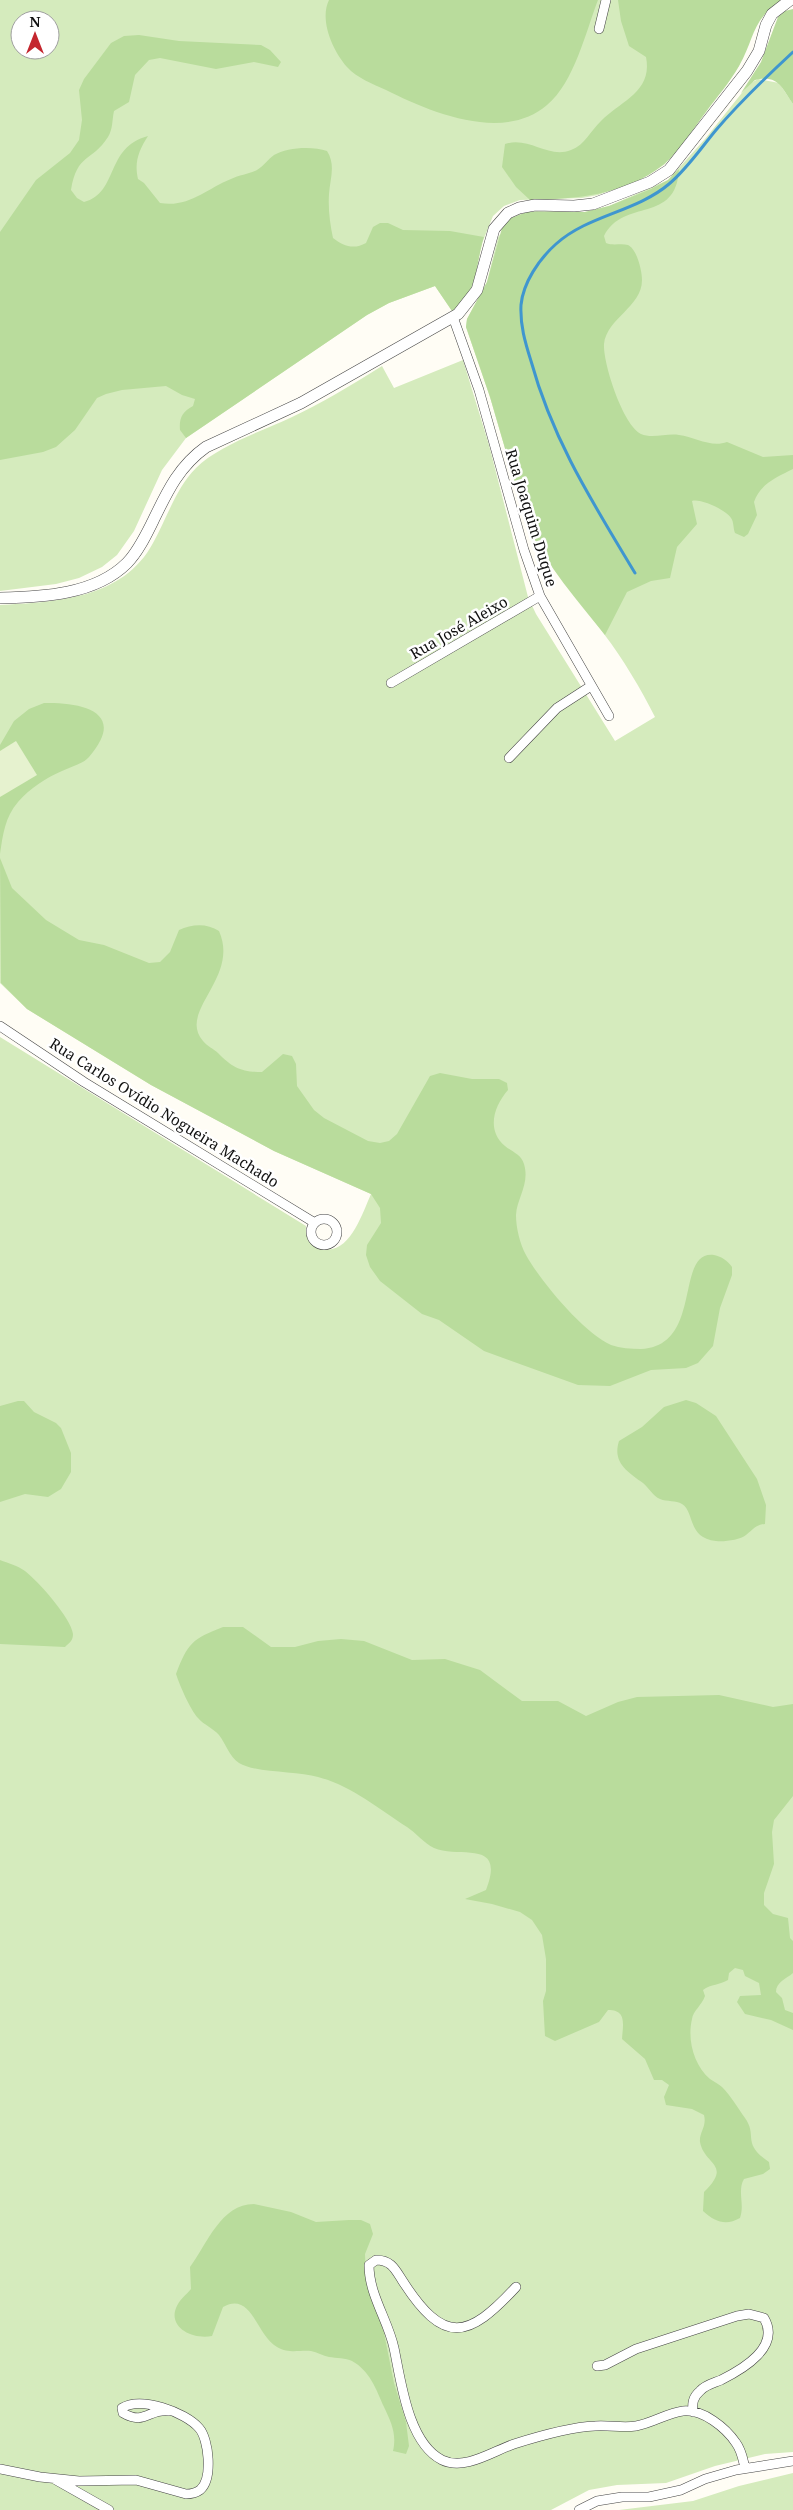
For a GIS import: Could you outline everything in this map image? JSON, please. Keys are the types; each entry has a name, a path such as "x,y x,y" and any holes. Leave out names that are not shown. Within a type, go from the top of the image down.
{"street":[{"path":"599,28 606,0"},
{"path":"0,598 58,594 81,588 111,575 127,563 136,551 177,474 192,457 206,447 302,403 435,328 465,308 477,290 494,229 508,213 519,208 535,205 574,206 593,204 650,182 670,170 747,71 759,51 766,25 772,14 790,0"},
{"name":"Rua Joaquim Duque","path":"453,317 484,407 524,550 540,596 609,716"},
{"name":"Rua José Aleixo","path":"391,683 540,596"},
{"path":"509,758 557,708 591,686"},
{"name":"Rua Carlos Ovídio Nogueira Machado","path":"0,1026 92,1086 315,1222"},
{"path":"516,2287 489,2315 474,2325 457,2329 439,2322 428,2313 392,2265 376,2260 369,2265 376,2300 393,2342 409,2413 420,2437 434,2454 449,2462 467,2461 514,2444 572,2429 596,2426 638,2426 684,2411 704,2415 729,2434 741,2452 745,2468"},
{"path":"597,2366 605,2365 636,2349 737,2316 749,2314 764,2318 769,2333 767,2343 762,2350 734,2373 699,2392 692,2403 693,2412"},
{"path":"0,2469 54,2479 136,2480 186,2494 201,2489 209,2467 204,2434 199,2427 170,2411"},
{"path":"578,2510 597,2501 622,2497 649,2497 681,2490 705,2479 745,2468 793,2461"},
{"path":"54,2479 110,2510"}],"green space":[{"path":"0,0 781,0 763,14 755,27 739,66 665,164 639,180 598,195 582,198 520,200 504,206 493,216 482,243 472,287 452,311 435,286 389,303 367,315 186,438 162,470 134,531 117,555 102,567 79,578 56,584 0,591"},
{"path":"329,0 598,0 572,70 565,84 556,95 547,105 529,116 509,122 488,123 466,120 424,107 355,74 347,67 337,53 329,35 326,8"},
{"path":"618,0 781,0 764,15 728,84 681,147 663,165 649,175 617,189 583,196 530,200 516,187 502,167 505,144 522,143 554,152 563,152 576,148 601,121 633,95 645,79 647,69 646,57 629,46 621,21"},
{"path":"793,9 793,104 782,88 769,79 755,80 741,93 761,62 778,17 785,11"},
{"path":"139,35 179,41 261,45 270,50 281,62 278,67 254,62 216,69 160,58 149,60 135,75 129,102 114,111 110,134 102,145 77,170 71,190 77,198 84,202 95,197 103,189 118,159 125,150 134,142 148,136 138,156 138,179 144,183 160,203 170,204 180,203 197,197 222,183 251,173 262,167 279,152 300,148 321,149 327,151 331,162 329,205 333,238 353,247 362,245 366,243 373,227 380,223 388,223 403,230 450,231 484,237 475,277 467,295 452,311 435,286 389,303 367,315 186,438 180,430 180,422 184,413 193,406 195,399 182,395 166,386 122,390 97,398 75,430 56,447 43,452 0,460 0,232 36,180 70,153 79,140 82,120 79,90 84,79 111,43 124,36"},
{"path":"758,79 779,83 793,104 793,2452 765,2454 715,2466 666,2483 617,2485 589,2490 551,2510 0,2510 0,1037 306,1226 308,1237 316,1246 327,1249 336,1248 345,1242 358,1224 371,1194 274,1151 151,1085 27,1009 0,983 0,605 65,599 86,594 124,576 140,562 153,543 177,494 189,476 205,460 228,446 314,406 382,366 394,388 463,360 489,445 528,597 536,614 615,741 655,717 638,685 618,654 554,569 528,527 490,397 466,327 467,319 487,282 498,237 518,215 536,211 585,212 609,206 668,180 705,139 749,84"},
{"path":"679,169 676,186 669,198 659,205 624,217 613,224 604,236 606,243 625,244 631,247 638,261 642,276 636,298 617,319 606,335 605,353 615,393 627,419 641,434 650,436 679,435 715,444 727,442 763,457 793,455 793,469 760,490 754,502 757,515 748,534 744,537 735,533 732,520 719,508 701,501 692,501 697,524 677,547 670,578 651,581 627,592 605,635 554,570 528,527 490,397 466,327 467,319 487,282 502,228 511,218 527,212 585,212 609,206 651,189 668,180"},
{"path":"44,703 58,703 85,708 95,713 102,720 104,729 100,742 89,757 44,780 18,802 7,820 0,854 0,745 14,721 29,709"},
{"path":"16,741 37,775 0,797 0,751"},
{"path":"0,858 12,888 46,920 79,940 104,945 149,963 160,962 170,952 179,930 199,925 219,931 223,948 222,964 197,1018 197,1030 203,1041 233,1066 248,1071 262,1072 283,1054 292,1056 296,1064 297,1086 314,1110 324,1118 368,1141 380,1143 389,1141 397,1134 430,1076 440,1073 472,1079 499,1079 507,1083 508,1090 499,1103 494,1118 495,1133 505,1146 519,1155 523,1161 525,1178 516,1215 520,1241 533,1266 552,1292 588,1330 600,1339 614,1346 641,1349 661,1344 673,1332 681,1317 695,1267 702,1257 714,1255 726,1261 732,1267 732,1275 720,1308 713,1346 698,1363 686,1368 651,1370 610,1386 578,1385 484,1351 439,1320 422,1314 380,1281 370,1267 366,1255 367,1245 381,1223 380,1208 371,1194 274,1151 151,1085 27,1009 1,983"},
{"path":"686,1400 696,1403 716,1416 757,1479 766,1505 765,1524 757,1526 740,1538 716,1541 700,1535 689,1513 682,1504 658,1498 627,1471 620,1461 617,1449 619,1441 642,1427 664,1407"},
{"path":"24,1401 34,1412 56,1423 61,1428 71,1453 71,1472 61,1489 48,1497 25,1494 0,1502 0,1406"},
{"path":"0,1560 25,1571 38,1583 60,1610 71,1627 73,1634 72,1640 65,1647 0,1644"},
{"path":"223,1627 243,1627 271,1647 295,1647 318,1641 341,1639 364,1641 412,1660 445,1659 480,1670 522,1701 558,1701 586,1716 618,1702 637,1697 719,1695 773,1707 793,1704 793,1796 774,1820 772,1832 774,1864 764,1893 764,1905 773,1914 788,1918 790,1938 793,1941 793,1973 780,1983 776,1992 782,1998 785,2010 793,2013 793,2030 771,2020 745,2014 737,2002 740,1996 761,1995 759,1983 745,1976 743,1970 735,1968 729,1973 728,1980 703,1990 705,1996 693,2016 690,2035 693,2052 700,2067 731,2098 749,2124 751,2140 755,2150 769,2162 770,2169 763,2174 744,2179 741,2188 742,2208 740,2218 730,2222 721,2222 703,2211 704,2192 712,2183 717,2170 706,2156 700,2142 705,2119 704,2115 692,2109 666,2105 664,2097 669,2085 662,2080 654,2080 645,2059 622,2039 622,2019 618,2012 608,2010 599,2022 555,2041 545,2036 543,2001 546,1991 546,1959 542,1935 532,1920 520,1912 465,1899 486,1890 491,1874 490,1863 485,1857 477,1854 434,1848 364,1798 330,1781 309,1775 255,1769 239,1763 230,1753 219,1735 198,1718 176,1674 184,1655 192,1643 204,1635"},
{"path":"254,2204 291,2212 316,2222 361,2220 370,2224 373,2234 365,2254 366,2278 384,2333 394,2383 406,2422 409,2446 406,2454 393,2451 393,2428 389,2418 372,2381 352,2361 311,2351 290,2351 277,2347 270,2341 247,2309 241,2305 233,2304 223,2307 212,2336 198,2336 179,2327 176,2322 176,2308 191,2289 190,2267 224,2218 242,2206"},
{"path":"793,2473 793,2510 619,2510 693,2501 739,2486"}],"waterway":[{"path":"635,573 604,522 562,445 540,390 523,333 521,320 522,297 533,272 556,244 583,226 642,201 669,184 688,165 734,110 793,52"}]}
